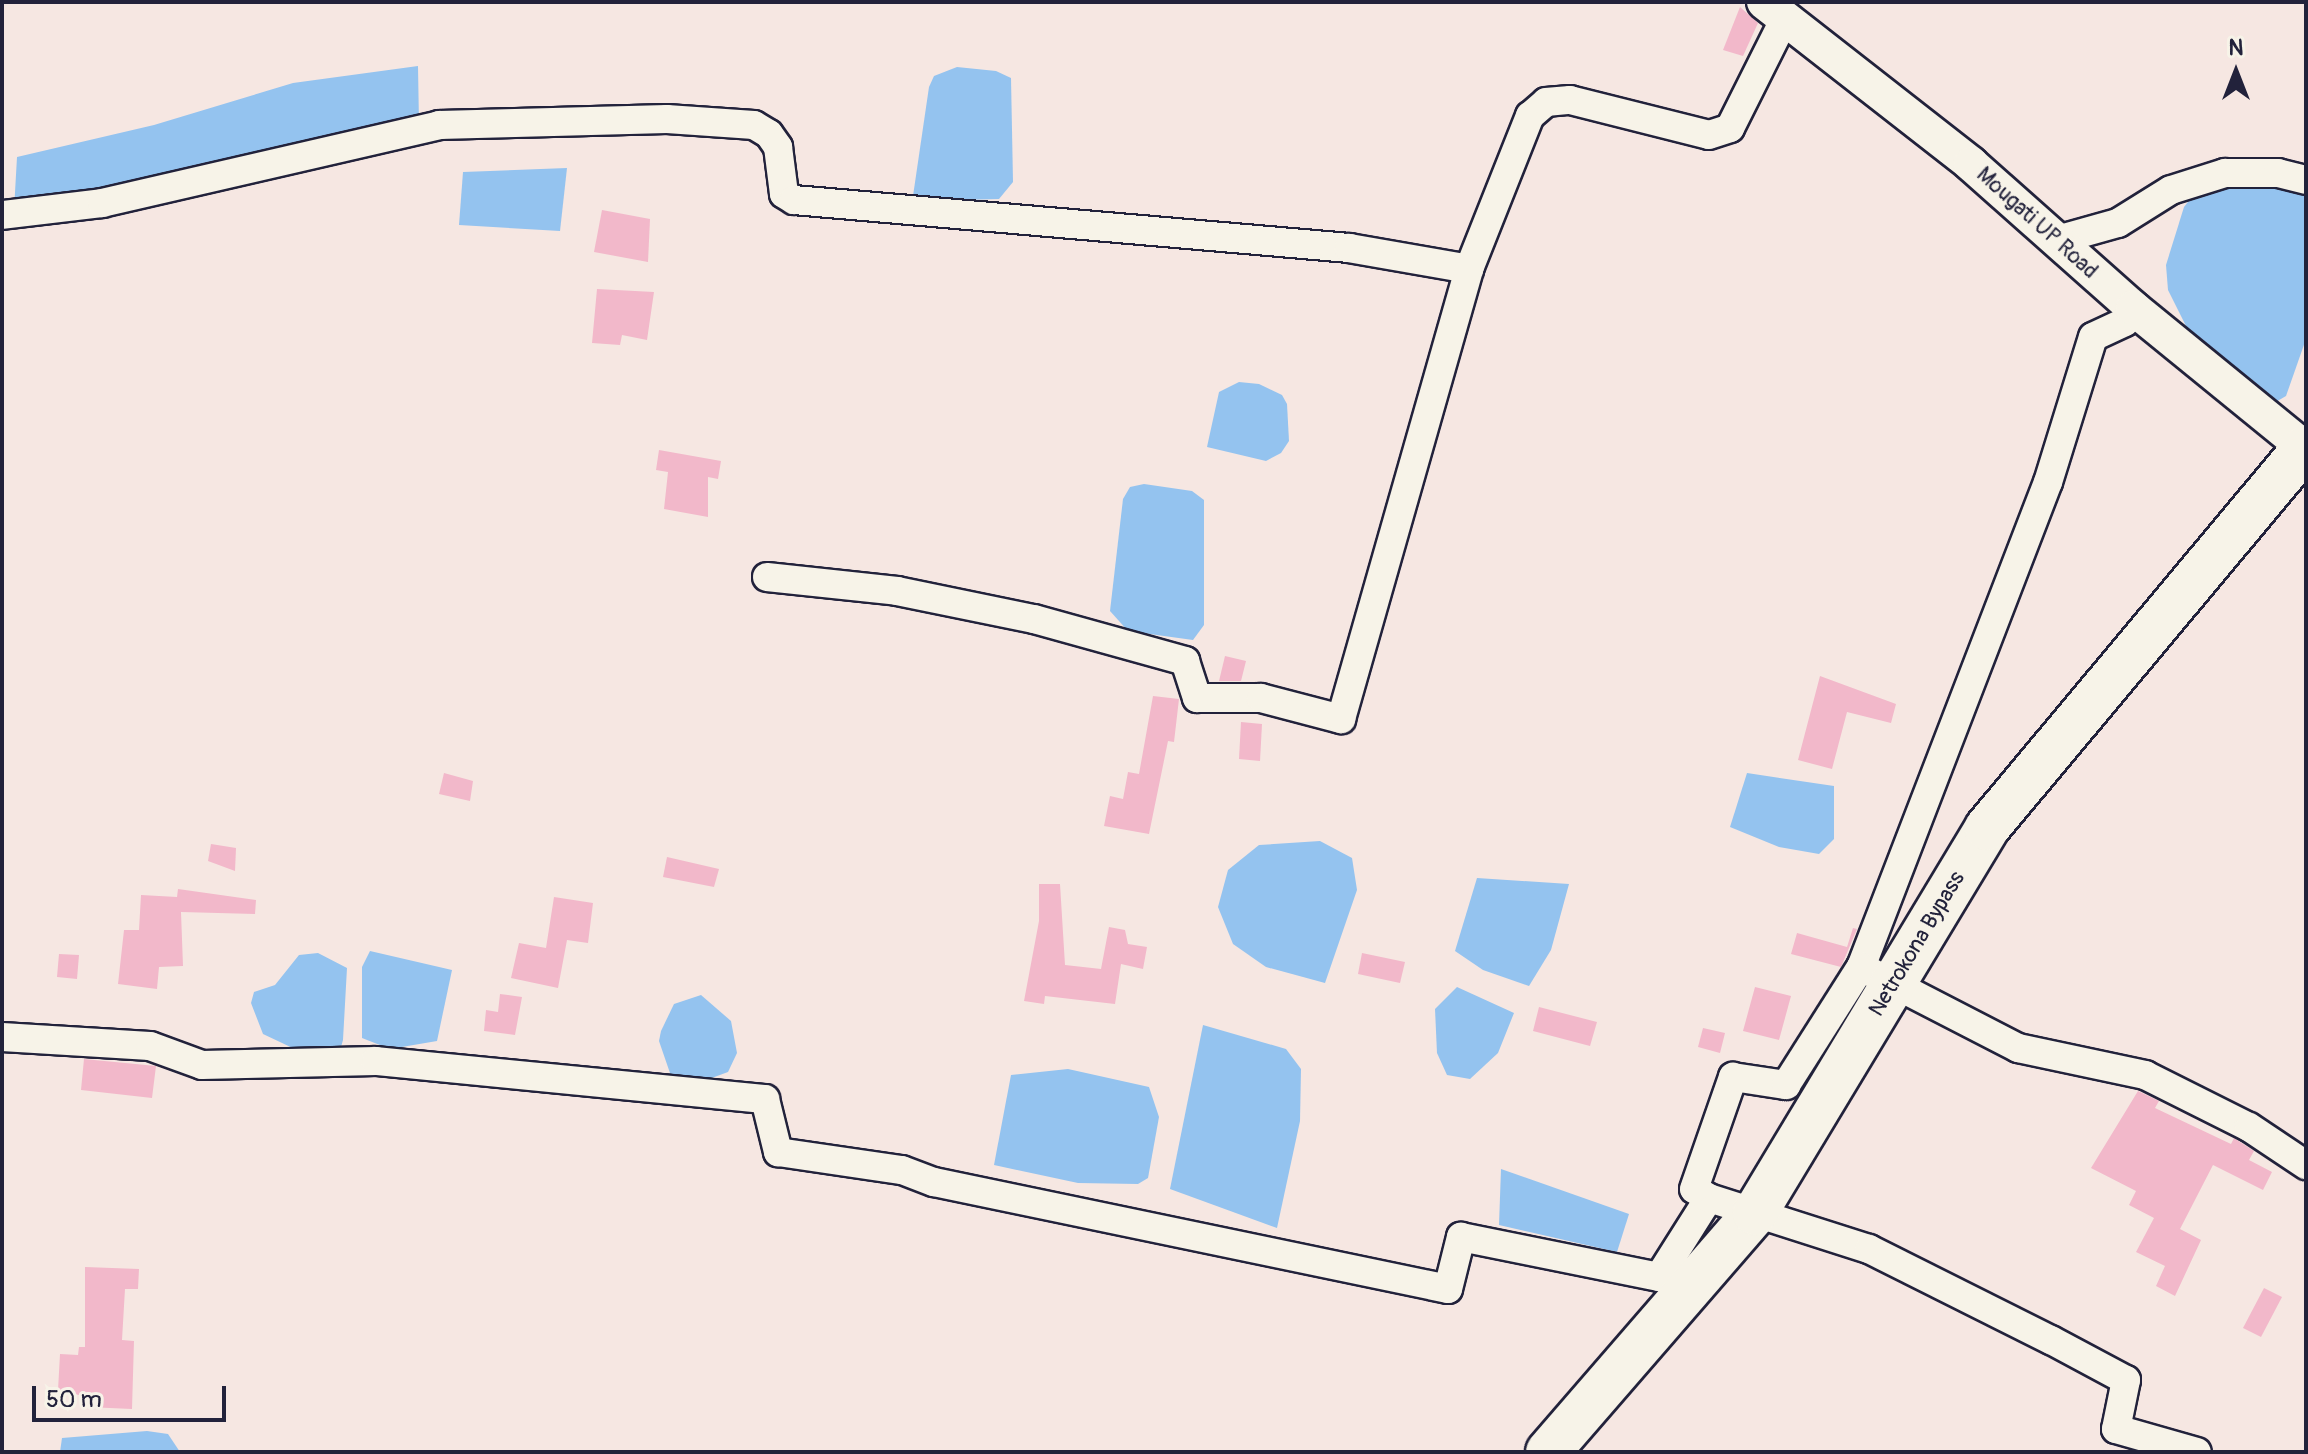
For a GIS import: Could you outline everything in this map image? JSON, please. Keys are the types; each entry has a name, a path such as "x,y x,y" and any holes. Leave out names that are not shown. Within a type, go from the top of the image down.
{"main road":[{"name":"Netrokona Bypass","path":"1548,1452 1755,1213 1877,976 1987,828 2306,449"}],"street":[{"name":"Mougati UP Road","path":"1775,10 1971,164 2133,308 2306,449"},
{"path":"767,577 897,591 1034,619 1185,661 1197,698 1261,698 1341,719 1469,269 1530,116 1546,102 1570,100 1709,135 1730,128 1775,10"},
{"path":"2,215 102,203 439,125 667,119 754,125 769,134 778,147 784,194 794,200 1349,248 1469,269"},
{"path":"2057,240 2118,223 2171,190 2225,173 2278,173 2306,180"},
{"path":"2133,308 2125,322 2093,337 2048,482 1877,976 1786,1085 1733,1077 1694,1189 1709,1198 1869,1249 2126,1380 2116,1429 2197,1452"},
{"path":"1877,976 2018,1048 2145,1075 2249,1127 2306,1165"},
{"path":"2,1037 150,1046 202,1065 376,1061 765,1099 778,1152 902,1170 934,1182 1448,1289 1461,1237 1659,1277 1709,1198"}],"water":[{"path":"418,66 419,124 14,210 17,157 154,125 293,83"},
{"path":"957,67 996,71 1011,78 1013,182 999,199 922,201 913,196 929,87 934,76"},
{"path":"567,168 560,231 459,225 463,172"},
{"path":"2223,179 2306,190 2306,339 2286,396 2274,403 2190,334 2168,290 2166,265 2184,207 2198,189"},
{"path":"1239,382 1259,384 1282,395 1287,404 1289,441 1281,453 1266,461 1207,447 1219,392"},
{"path":"1144,484 1192,491 1204,500 1204,625 1193,640 1128,631 1110,611 1123,499 1130,487"},
{"path":"1747,773 1834,786 1834,839 1819,854 1779,847 1730,827"},
{"path":"1320,841 1352,858 1357,890 1325,983 1266,967 1233,944 1218,907 1228,870 1259,845"},
{"path":"1477,878 1569,884 1551,950 1529,986 1483,970 1455,951"},
{"path":"370,951 452,970 437,1041 390,1049 362,1038 362,967"},
{"path":"318,953 347,968 343,1040 341,1047 299,1051 263,1034 251,1003 254,992 275,985 299,955"},
{"path":"1457,987 1514,1013 1498,1053 1470,1079 1447,1075 1437,1053 1435,1009"},
{"path":"701,995 731,1021 737,1053 728,1072 709,1079 671,1076 659,1041 661,1031 674,1004"},
{"path":"1203,1025 1286,1049 1301,1069 1300,1121 1277,1228 1170,1189"},
{"path":"1068,1069 1149,1087 1159,1117 1148,1178 1138,1184 1078,1183 994,1165 1011,1075"},
{"path":"1501,1169 1629,1214 1617,1252 1499,1225"},
{"path":"147,1431 168,1434 180,1452 60,1452 62,1438"}],"building":[{"path":"1740,7 1758,23 1743,56 1723,50"},
{"path":"602,210 650,219 648,262 594,252"},
{"path":"597,289 654,292 647,340 622,335 620,345 592,343"},
{"path":"659,450 721,461 718,479 708,477 708,517 664,509 668,472 656,470"},
{"path":"1225,656 1246,661 1241,681 1219,681"},
{"path":"1820,676 1896,704 1891,723 1847,712 1832,769 1798,760"},
{"path":"1153,696 1179,699 1174,742 1168,741 1149,834 1104,826 1110,796 1123,799 1128,772 1139,774"},
{"path":"1241,722 1262,724 1260,761 1239,759"},
{"path":"444,773 473,781 470,801 439,794"},
{"path":"211,844 236,848 235,871 208,861"},
{"path":"667,857 719,869 714,887 663,877"},
{"path":"1039,884 1060,884 1065,965 1101,969 1109,927 1125,930 1128,944 1147,947 1143,969 1121,964 1115,1004 1045,996 1044,1004 1024,1001 1039,921"},
{"path":"178,889 256,900 255,914 181,912 183,966 159,967 157,989 118,984 124,930 139,930 141,895 177,897"},
{"path":"554,897 593,903 588,943 567,940 558,988 511,978 519,943 546,948"},
{"path":"1853,928 1857,929 1841,967 1791,954 1797,933 1847,947"},
{"path":"1362,953 1405,962 1400,983 1358,974"},
{"path":"59,954 79,955 77,979 57,977"},
{"path":"1755,987 1791,996 1779,1040 1743,1031"},
{"path":"500,994 522,997 515,1035 484,1031 486,1010 498,1012"},
{"path":"1539,1007 1597,1022 1590,1046 1533,1031"},
{"path":"1703,1028 1725,1033 1720,1053 1698,1047"},
{"path":"84,1059 156,1066 152,1098 81,1090"},
{"path":"2138,1091 2159,1101 2155,1108 2231,1144 2234,1138 2254,1151 2249,1160 2272,1172 2263,1190 2213,1165 2180,1229 2201,1240 2175,1296 2156,1286 2165,1266 2136,1252 2154,1218 2129,1205 2136,1191 2091,1168"},
{"path":"85,1267 139,1269 138,1289 125,1289 122,1340 134,1341 132,1409 87,1407 87,1397 58,1390 60,1354 78,1355 79,1347 85,1347"},
{"path":"2264,1288 2282,1297 2261,1337 2243,1328"}]}
